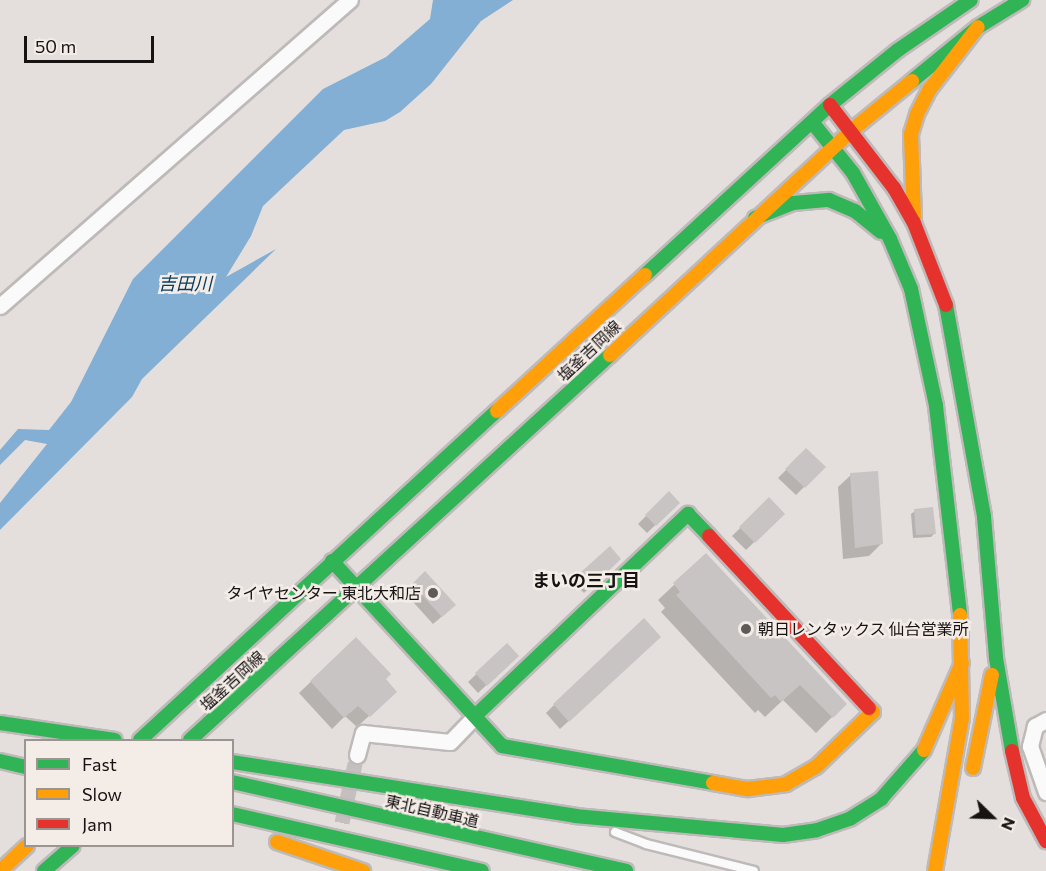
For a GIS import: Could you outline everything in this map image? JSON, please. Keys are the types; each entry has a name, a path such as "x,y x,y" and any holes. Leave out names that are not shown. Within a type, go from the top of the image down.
{"main road":[{"name":"塩釜吉岡線","path":"142,739 332,561 830,105 898,50 971,0"},
{"name":"塩釜吉岡線","path":"192,739 359,589 850,131 978,27 1022,0"},
{"path":"914,223 911,134 917,114 930,88 978,27"},
{"path":"830,105 894,188 914,223 945,302 984,517 996,658 1023,798 1046,841"},
{"path":"812,122 853,172 890,239 911,289 936,406 960,586 962,718 955,774 935,871"},
{"path":"755,218 793,203 829,200 855,211 890,239"},
{"path":"332,561 501,746 748,789 786,784 816,766 873,712 688,514 475,716"},
{"path":"970,782 996,658"},
{"path":"234,762 575,816 783,835 817,830 851,818 889,791 927,746 962,663"},
{"path":"0,723 104,739"},
{"path":"0,730 35,739"},
{"path":"0,761 24,767"},
{"name":"東北自動車道","path":"234,782 626,871"},
{"path":"234,813 482,871"},
{"path":"262,839 363,871"},
{"path":"0,871 26,847"},
{"path":"44,871 71,847"}],"street":[{"path":"0,306 350,0"},
{"path":"357,755 363,733 450,742 475,716"},
{"path":"1046,720 1035,726 1030,746 1046,792"}],"lane":[{"path":"575,816 646,844 754,871"}],"water":[{"name":"吉田川","path":"433,0 513,0 481,21 431,84 400,112 385,121 344,130 263,206 251,236 226,277 276,249 142,379 132,397 0,530 0,503 47,444 25,440 0,465 0,450 18,429 49,430 71,402 133,279 323,89 386,57 430,19"}],"building":[{"path":"806,448 826,467 805,488 785,469"},
{"path":"878,471 883,544 855,548 850,473"},
{"path":"669,491 680,503 656,526 645,515"},
{"path":"769,497 785,514 755,543 739,527"},
{"path":"933,507 936,534 916,535 914,509"},
{"path":"610,546 621,559 593,586 580,573"},
{"path":"706,553 847,704 833,718 800,685 781,702 775,695 771,698 676,595 680,592 673,583"},
{"path":"425,571 456,605 442,617 412,584"},
{"path":"644,618 661,637 569,722 553,704"},
{"path":"356,637 391,674 386,679 397,692 370,717 358,706 344,718 310,681"},
{"path":"507,643 519,656 487,686 475,673"}],"tunnel":[{"path":"337,845 357,755"}],"traffic: fast":[{"path":"645,275 830,105 898,50 971,0"},
{"path":"912,81 978,27 1022,0"},
{"path":"812,122 853,173 890,239 911,289 936,406 960,615"},
{"path":"755,218 793,203 829,200 855,211 881,232"},
{"path":"946,305 984,517 996,658 1012,751"},
{"path":"191,739 610,355"},
{"path":"141,739 497,411"},
{"path":"475,716 688,514 709,536"},
{"path":"332,561 502,746 713,783"},
{"path":"0,723 108,739"},
{"path":"234,762 575,816 783,835 817,830 851,818 881,799 924,750"},
{"path":"0,761 24,767"},
{"path":"234,782 626,871"},
{"path":"234,814 482,871"},
{"path":"44,871 72,847"}],"traffic: slow":[{"path":"914,217 911,134 917,114 930,89 978,27"},
{"path":"610,355 851,131 912,81"},
{"path":"497,411 645,275"},
{"path":"935,871 962,718 960,615"},
{"path":"924,750 962,663"},
{"path":"973,768 992,675"},
{"path":"713,783 748,789 786,784 816,767 873,712 869,708"},
{"path":"277,842 363,871"},
{"path":"0,871 26,847"}],"traffic: jam":[{"path":"830,105 894,188 914,223 946,305"},
{"path":"709,536 869,708"},
{"path":"1012,751 1023,798 1046,841"}],"place":[{"name":"タイヤセンター 東北大和店","path":"433,593"},
{"name":"朝日レンタックス 仙台営業所","path":"746,629"}],"district":[{"name":"まいの三丁目","path":"586,580"}]}
